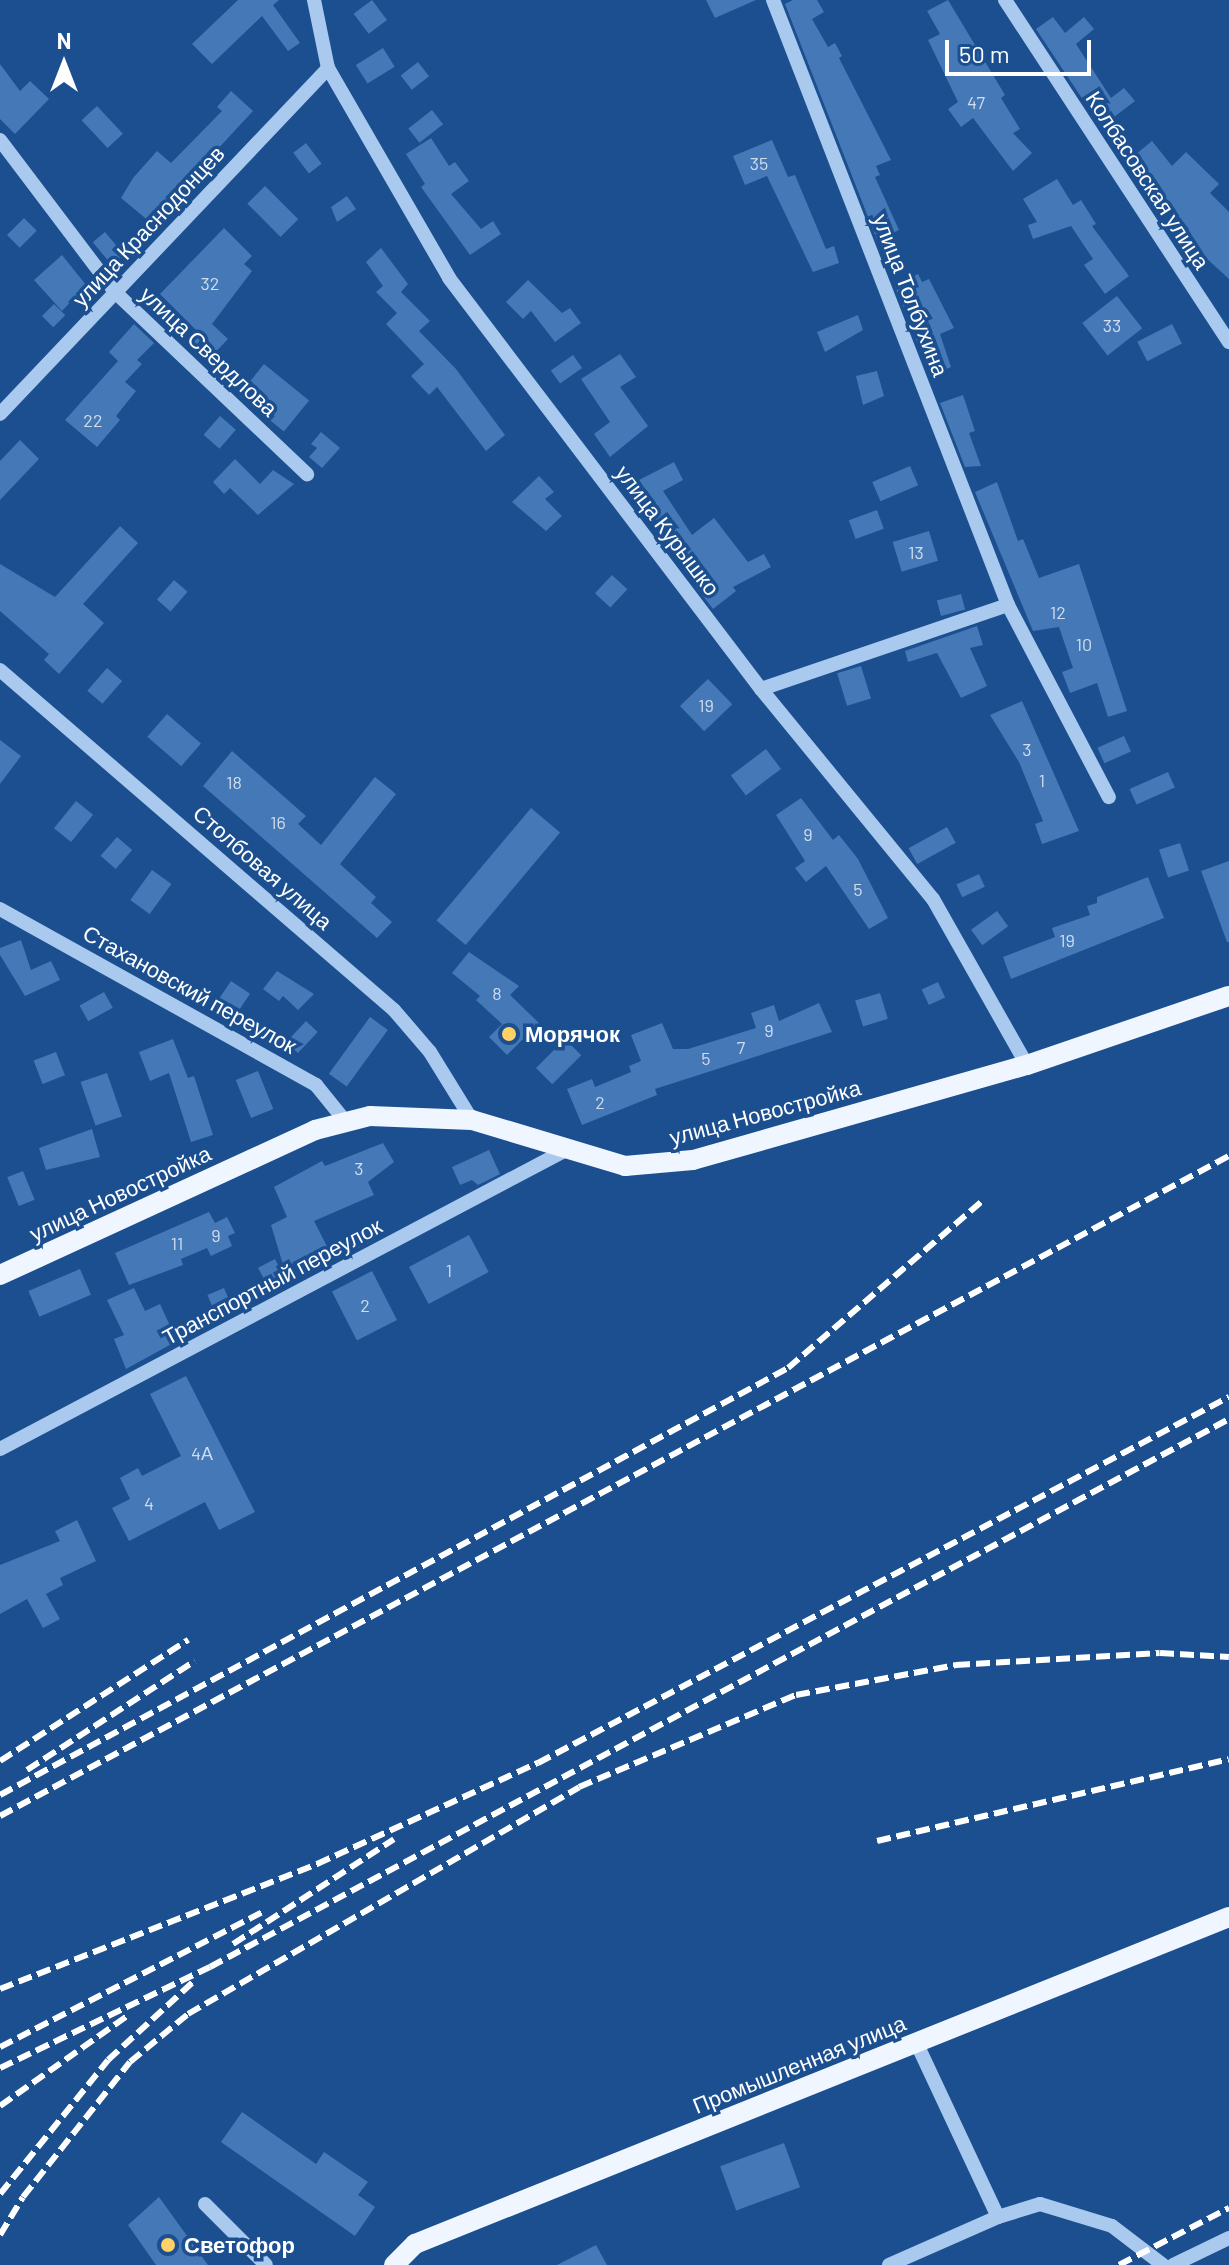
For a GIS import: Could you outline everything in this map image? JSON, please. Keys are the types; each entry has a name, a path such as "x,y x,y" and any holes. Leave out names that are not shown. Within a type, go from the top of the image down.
{"main road":[{"name":"улица Новостройка","path":"0,1275 315,1130 370,1116 472,1120 564,1151 625,1166 693,1160 1027,1065 1229,996"},
{"name":"Промышленная улица","path":"394,2265 415,2244 1229,1917"}],"street":[{"name":"улица Курышко","path":"314,0 328,68 449,278 761,689 933,899 1027,1065"},
{"name":"улица Толбухина","path":"773,0 1008,605 1109,797"},
{"name":"Колбасовская улица","path":"1005,0 1229,342"},
{"name":"улица Краснодонцев","path":"0,414 328,68"},
{"name":"улица Свердлова","path":"0,140 115,292 307,474"},
{"path":"761,689 1008,605"},
{"name":"Столбовая улица","path":"0,670 394,1010 430,1052 472,1120"},
{"name":"Стахановский переулок","path":"0,909 316,1085 346,1122"},
{"name":"Транспортный переулок","path":"0,1449 564,1151"},
{"path":"916,2042 998,2217"},
{"path":"205,2204 266,2265"},
{"path":"889,2265 998,2217 1040,2204 1112,2226 1163,2265"},
{"path":"1173,2265 1229,2238"}],"building":[{"path":"238,0 279,0 273,5 300,43 288,51 262,16 212,64 192,44"},
{"path":"372,0 387,20 369,34 354,14"},
{"path":"706,0 756,0 715,18"},
{"path":"793,0 817,0 824,12 812,19 828,47 835,43 842,56 839,58 891,160 876,166 880,175 875,177 899,230 877,240 785,4"},
{"path":"948,0 1005,95 1001,98 1020,129 1013,133 1032,153 1013,171 973,118 961,127 948,109 958,102 928,40 940,34 927,11"},
{"path":"1053,17 1065,33 1084,17 1094,29 1076,44 1111,98 1124,88 1135,101 1101,127 1036,29"},
{"path":"383,48 395,67 368,84 356,65"},
{"path":"418,62 429,76 412,90 401,76"},
{"path":"0,64 20,91 30,81 49,99 15,134 0,119"},
{"path":"231,91 253,111 150,222 121,198 133,178 157,151 171,163 222,111 217,107"},
{"path":"97,106 123,134 108,148 82,120"},
{"path":"432,110 443,124 419,143 408,128"},
{"path":"431,138 449,166 455,162 469,181 451,194 481,229 493,221 501,234 470,255 421,187 425,184 406,154"},
{"path":"772,140 788,177 795,175 826,249 834,246 839,263 813,272 767,176 745,185 733,156"},
{"path":"1152,141 1172,166 1186,152 1219,184 1210,193 1229,212 1229,279 1182,236 1189,229 1130,159"},
{"path":"306,143 322,164 309,173 293,153"},
{"path":"1057,179 1073,205 1081,200 1096,224 1092,226 1129,276 1105,294 1084,265 1093,259 1071,226 1033,239 1028,225 1037,222 1023,199"},
{"path":"265,186 298,219 281,237 247,204"},
{"path":"347,196 356,209 337,222 331,207"},
{"path":"24,218 37,231 20,248 7,235"},
{"path":"224,228 252,256 244,264 252,271 212,324 228,339 207,361 186,341 196,330 160,294"},
{"path":"105,232 124,255 112,265 93,242"},
{"path":"381,248 408,284 401,292 430,321 419,331 456,369 505,435 486,451 437,387 429,395 411,376 424,364 386,324 397,313 376,292 383,286 366,262"},
{"path":"62,255 86,285 62,311 34,280"},
{"path":"918,274 922,282 929,279 954,328 940,334 951,367 930,376 895,286"},
{"path":"528,280 562,313 570,308 581,323 555,342 531,311 523,319 506,302"},
{"path":"1117,296 1142,328 1108,355 1082,323"},
{"path":"54,304 65,315 53,327 42,316"},
{"path":"858,315 863,330 825,352 817,332"},
{"path":"134,324 154,343 137,360 142,364 125,382 136,391 116,416 120,420 97,447 65,420 118,361 109,352"},
{"path":"1172,324 1182,344 1147,361 1137,342"},
{"path":"620,354 636,377 620,387 648,426 610,457 594,434 610,422 581,379"},
{"path":"573,355 582,368 560,384 551,370"},
{"path":"264,364 309,401 284,432 239,395"},
{"path":"877,371 884,396 863,405 856,376"},
{"path":"963,395 975,431 969,433 981,466 965,467 940,403"},
{"path":"220,416 236,430 219,449 204,435"},
{"path":"321,432 340,448 322,468 309,457 317,448 311,444"},
{"path":"20,440 39,459 0,500 0,461"},
{"path":"235,459 260,484 273,470 294,484 258,515 230,488 224,494 213,482"},
{"path":"674,462 683,480 663,491 692,535 714,518 748,562 764,554 771,567 733,587 736,591 713,609 696,587 700,584 640,507 649,501 639,480"},
{"path":"910,466 918,485 880,501 872,482"},
{"path":"539,476 554,492 545,499 562,516 546,531 512,502"},
{"path":"997,482 1018,541 1023,539 1039,578 1079,564 1127,711 1108,717 1097,683 1070,693 1062,672 1073,668 1059,627 1033,631 975,492"},
{"path":"877,510 884,529 856,539 849,520"},
{"path":"120,526 138,543 83,604 104,623 59,674 44,660 49,654 0,611 0,564 55,597"},
{"path":"929,531 938,561 902,572 893,542"},
{"path":"612,575 627,589 610,608 595,593"},
{"path":"174,580 188,592 171,611 157,600"},
{"path":"961,594 965,609 941,616 937,600"},
{"path":"977,626 983,645 970,648 987,686 961,698 937,653 908,662 905,651"},
{"path":"861,666 871,699 847,706 837,673"},
{"path":"107,668 122,681 102,704 87,691"},
{"path":"708,679 732,704 704,731 680,706"},
{"path":"1022,701 1079,831 1042,844 1035,824 1043,821 1019,762 990,715"},
{"path":"167,714 201,744 181,766 147,737"},
{"path":"1124,736 1131,752 1104,763 1098,748"},
{"path":"0,740 21,756 0,784"},
{"path":"766,749 781,769 746,795 731,775"},
{"path":"232,751 306,816 298,824 321,845 375,777 396,794 340,864 376,897 371,903 392,922 377,938 203,786"},
{"path":"1168,772 1175,788 1137,805 1130,789"},
{"path":"801,798 833,840 839,835 858,859 888,918 869,929 826,866 806,882 795,868 805,861 776,815"},
{"path":"76,801 93,815 71,842 54,828"},
{"path":"531,808 560,832 466,945 437,921"},
{"path":"947,827 956,843 917,864 909,848"},
{"path":"117,837 132,850 116,869 101,856"},
{"path":"1180,843 1189,871 1168,877 1159,850"},
{"path":"1229,861 1229,942 1227,942 1201,871"},
{"path":"152,870 171,884 150,914 130,900"},
{"path":"979,874 985,887 962,897 956,885"},
{"path":"1148,877 1164,918 1011,979 1003,957 1055,937 1052,928 1090,915 1087,906 1097,903 1097,897"},
{"path":"997,911 1008,926 982,945 971,930"},
{"path":"21,940 31,970 51,961 60,980 25,996 0,955 0,948"},
{"path":"469,952 519,986 510,995 539,1023 507,1055 489,1037 502,1024 476,1000 480,996 452,973"},
{"path":"277,971 314,994 298,1010 283,996 279,1001 263,989"},
{"path":"231,981 250,994 233,1020 214,1007"},
{"path":"938,982 945,997 929,1005 922,990"},
{"path":"104,992 113,1008 88,1021 80,1006"},
{"path":"880,993 888,1019 863,1026 855,1001"},
{"path":"819,1003 832,1032 655,1089 657,1095 582,1125 567,1089 592,1079 595,1087 631,1072 629,1066 641,1061 631,1035 662,1023 673,1049 688,1049 756,1028 751,1013 774,1005 779,1021"},
{"path":"370,1017 388,1030 347,1087 329,1074"},
{"path":"306,1021 318,1032 298,1053 286,1042"},
{"path":"173,1039 188,1078 194,1076 213,1135 191,1142 169,1073 150,1081 139,1052"},
{"path":"565,1039 581,1055 552,1084 536,1068"},
{"path":"56,1052 65,1075 43,1084 34,1061"},
{"path":"258,1071 273,1109 251,1118 236,1080"},
{"path":"107,1073 122,1116 96,1126 81,1082"},
{"path":"92,1129 100,1157 46,1170 39,1148"},
{"path":"383,1143 394,1162 368,1182 374,1195 314,1221 333,1258 319,1265 314,1255 284,1268 271,1225 287,1217 274,1187 322,1161 325,1166"},
{"path":"489,1150 500,1174 478,1185 472,1180 460,1185 452,1167"},
{"path":"23,1171 35,1200 19,1206 7,1177"},
{"path":"209,1212 215,1223 227,1217 235,1233 228,1236 232,1246 211,1256 207,1248 181,1259 183,1265 129,1285 115,1253"},
{"path":"369,1228 375,1240 355,1250 349,1238"},
{"path":"469,1235 489,1272 429,1304 409,1267"},
{"path":"275,1259 288,1284 271,1293 258,1268"},
{"path":"80,1269 91,1295 39,1317 28,1291"},
{"path":"372,1271 397,1320 357,1340 332,1291"},
{"path":"134,1288 145,1311 160,1304 177,1341 126,1369 114,1339 124,1335 107,1300"},
{"path":"224,1288 234,1312 218,1319 207,1295"},
{"path":"186,1376 255,1512 219,1530 205,1502 129,1541 112,1508 130,1499 120,1478 138,1468 142,1476 181,1456 150,1394"},
{"path":"77,1520 96,1561 60,1578 63,1585 46,1594 60,1619 43,1628 27,1599 0,1614 0,1565 60,1541 55,1531"},
{"path":"242,2112 316,2164 324,2152 368,2182 358,2195 375,2207 355,2236 221,2142"},
{"path":"784,2143 800,2187 736,2210 720,2166"},
{"name":"Светофор","path":"159,2197 208,2265 156,2265 128,2225"},
{"path":"596,2245 607,2265 557,2265"}],"railway":[{"path":"0,1816 1229,1156"},
{"path":"0,1795 788,1368 983,1200"},
{"path":"0,1989 317,1864 538,1763 1229,1397"},
{"path":"0,2068 210,1967 1229,1419"},
{"path":"0,1761 188,1640"},
{"path":"0,2235 23,2197 130,2062 188,2014 579,1787 796,1695 956,1665 1160,1653 1229,1657"},
{"path":"27,1770 195,1661"},
{"path":"877,1841 1229,1759"},
{"path":"233,1944 394,1839"},
{"path":"0,2047 263,1912"},
{"path":"0,2194 108,2060 193,1982"},
{"path":"0,2106 127,2016"},
{"path":"1119,2265 1229,2208"}],"place":[{"name":"Морячок","path":"509,1034"},
{"name":"Светофор","path":"168,2245"}]}
